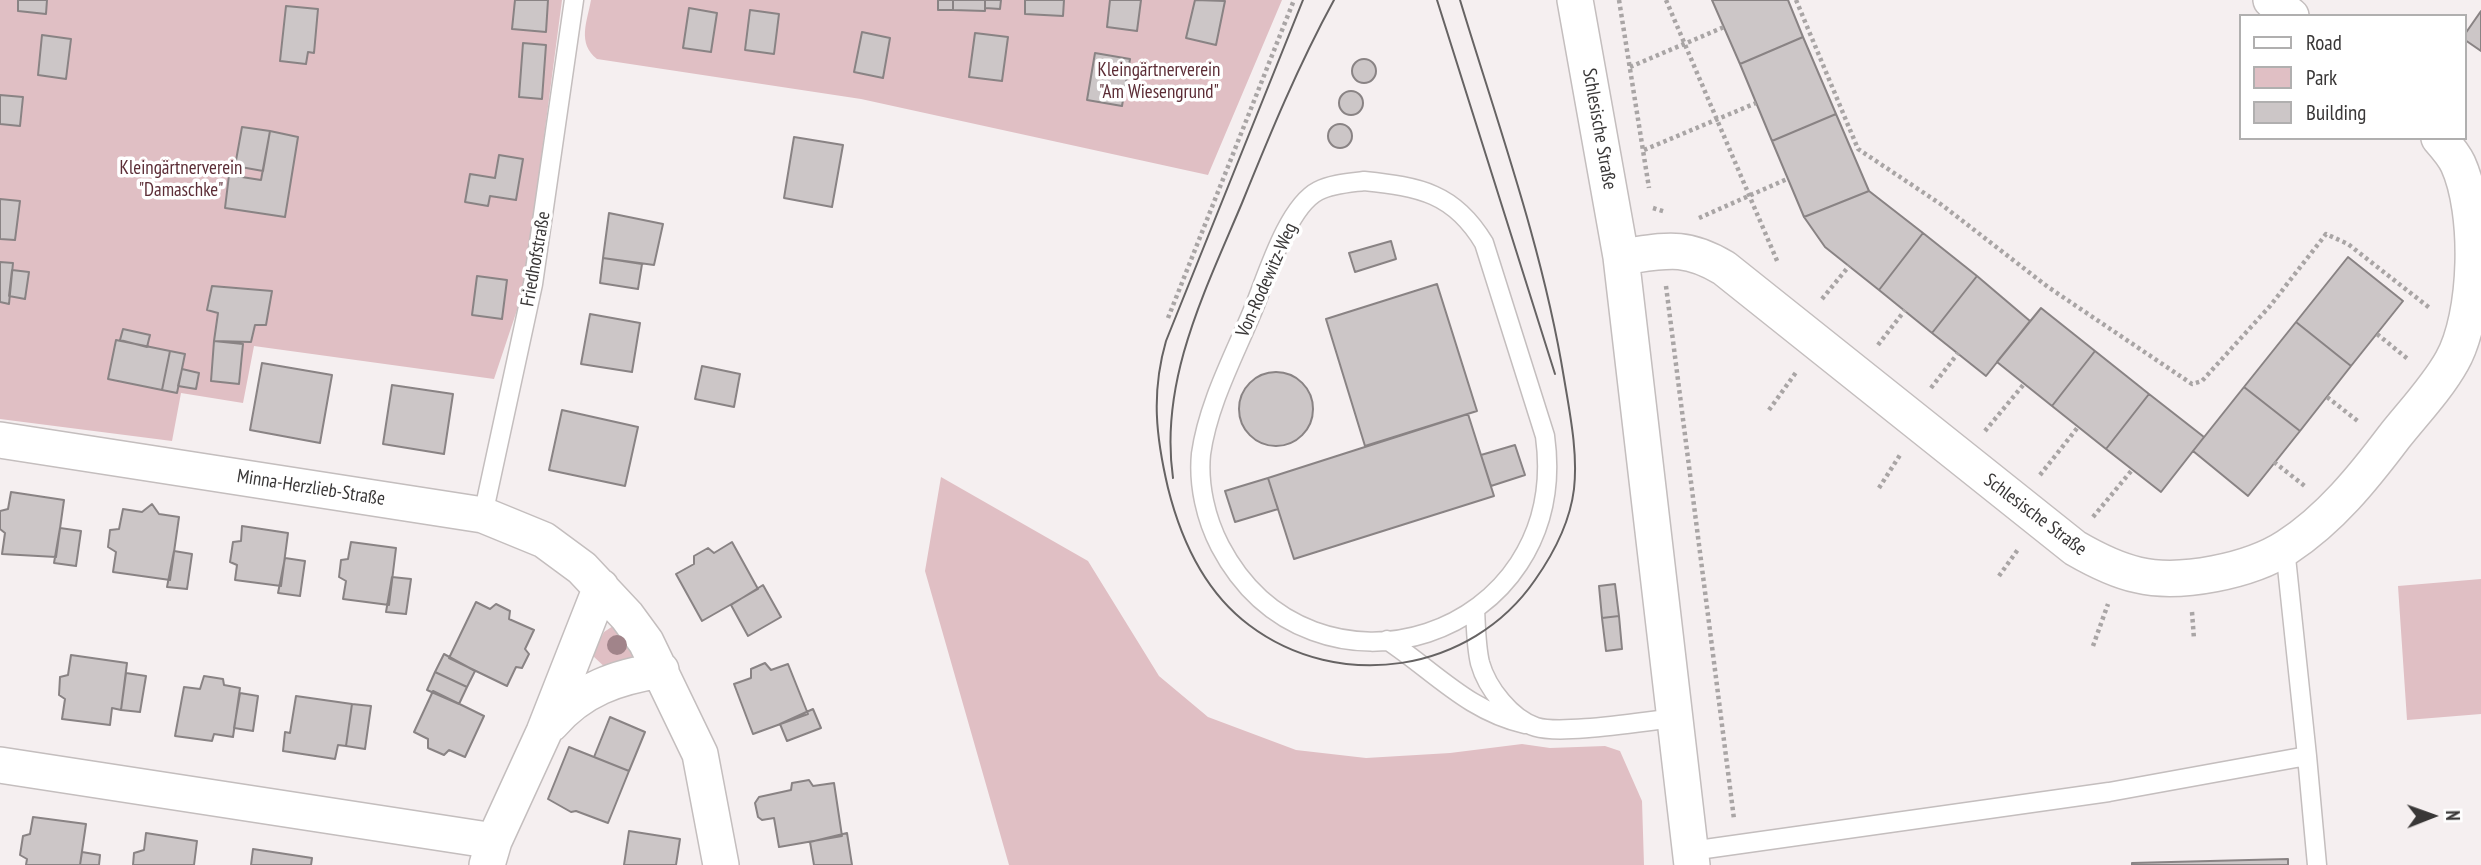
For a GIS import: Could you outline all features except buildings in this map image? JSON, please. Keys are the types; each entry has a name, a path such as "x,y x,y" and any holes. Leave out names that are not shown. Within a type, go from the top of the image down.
{"street":[{"name":"Schlesische Straße","path":"1575,0 1621,257 1691,858"},
{"path":"2272,0 2289,14"},
{"name":"Schlesische Straße","path":"1621,257 1672,249 1702,255 1735,276 1816,344 2039,520 2097,561 2138,575 2188,577 2225,571 2285,548 2357,485 2452,362 2466,327 2472,235 2468,191 2458,162 2442,140"},
{"name":"Minna-Herzlieb-Straße","path":"0,440 483,515 544,540 601,587 627,616 662,670 700,754 721,865"},
{"path":"0,765 490,853 544,732 601,587"},
{"path":"544,732 575,700 599,685 634,674 662,670"}],"lane":[{"name":"Friedhofstraße","path":"483,515 533,284 574,0"},
{"name":"Von-Rodewitz-Weg","path":"1364,181 1418,190 1453,204 1469,219 1484,243 1545,436 1548,467 1543,509 1529,551 1518,569 1475,609 1443,626 1416,635 1387,640 1330,636 1307,629 1259,599 1226,557 1206,511 1201,455 1209,420 1284,235 1304,202 1317,191 1364,181"},
{"path":"2285,548 2317,865"},
{"path":"1475,609 1480,663 1490,684 1503,704 1535,727"},
{"path":"1387,640 1468,702 1497,718 1556,729 1676,718"},
{"path":"1691,858 1737,844 2109,792 2307,756"}],"path":[{"path":"1168,318 1294,0"},
{"path":"1619,0 1660,252 1737,844"},
{"path":"1666,0 1779,266"},
{"path":"1796,0 1858,149 1942,205 2048,287 2192,384 2202,381 2270,306 2326,234 2348,244 2432,310"},
{"path":"1630,67 1724,27"},
{"path":"1643,150 1756,103"},
{"path":"1702,227 1691,222 1787,179"},
{"path":"1653,208 1672,214"},
{"path":"1815,308 1849,266"},
{"path":"1871,355 1905,310"},
{"path":"2377,334 2410,360"},
{"path":"1769,410 1816,344"},
{"path":"1924,397 1958,353"},
{"path":"1978,440 2024,384"},
{"path":"2326,397 2366,428"},
{"path":"2033,484 2078,427"},
{"path":"2274,462 2307,488"},
{"path":"2086,526 2132,470"}],"green space":[{"name":"Kleingärtnerverein \"Damaschke\"","path":"0,0 562,0 524,289 494,379 254,346 243,403 181,393 172,441 0,419"},
{"name":"Kleingärtnerverein \"Am Wiesengrund\"","path":"591,0 1282,0 1208,175 861,99 597,59 585,39"},
{"path":"941,477 1088,561 1159,676 1208,717 1296,750 1366,758 1450,753 1522,744 1550,748 1605,746 1620,751 1642,801 1644,865 1009,865 925,571"},
{"path":"2481,579 2481,714 2407,720 2398,586"},
{"path":"613,626 634,653 630,660 609,671 592,655 604,632"}],"tram line":[{"path":"1303,0 1166,341 1158,379 1158,433 1168,488 1180,527 1207,581 1233,612 1249,625 1285,646 1323,660 1362,665 1402,663 1440,653 1476,636 1508,611 1535,580 1555,548 1569,513 1574,489 1575,462 1571,419 1544,282 1460,0"},
{"path":"1173,478 1170,442 1173,406 1188,337 1274,126 1334,0"},
{"path":"1437,0 1555,374"}]}
